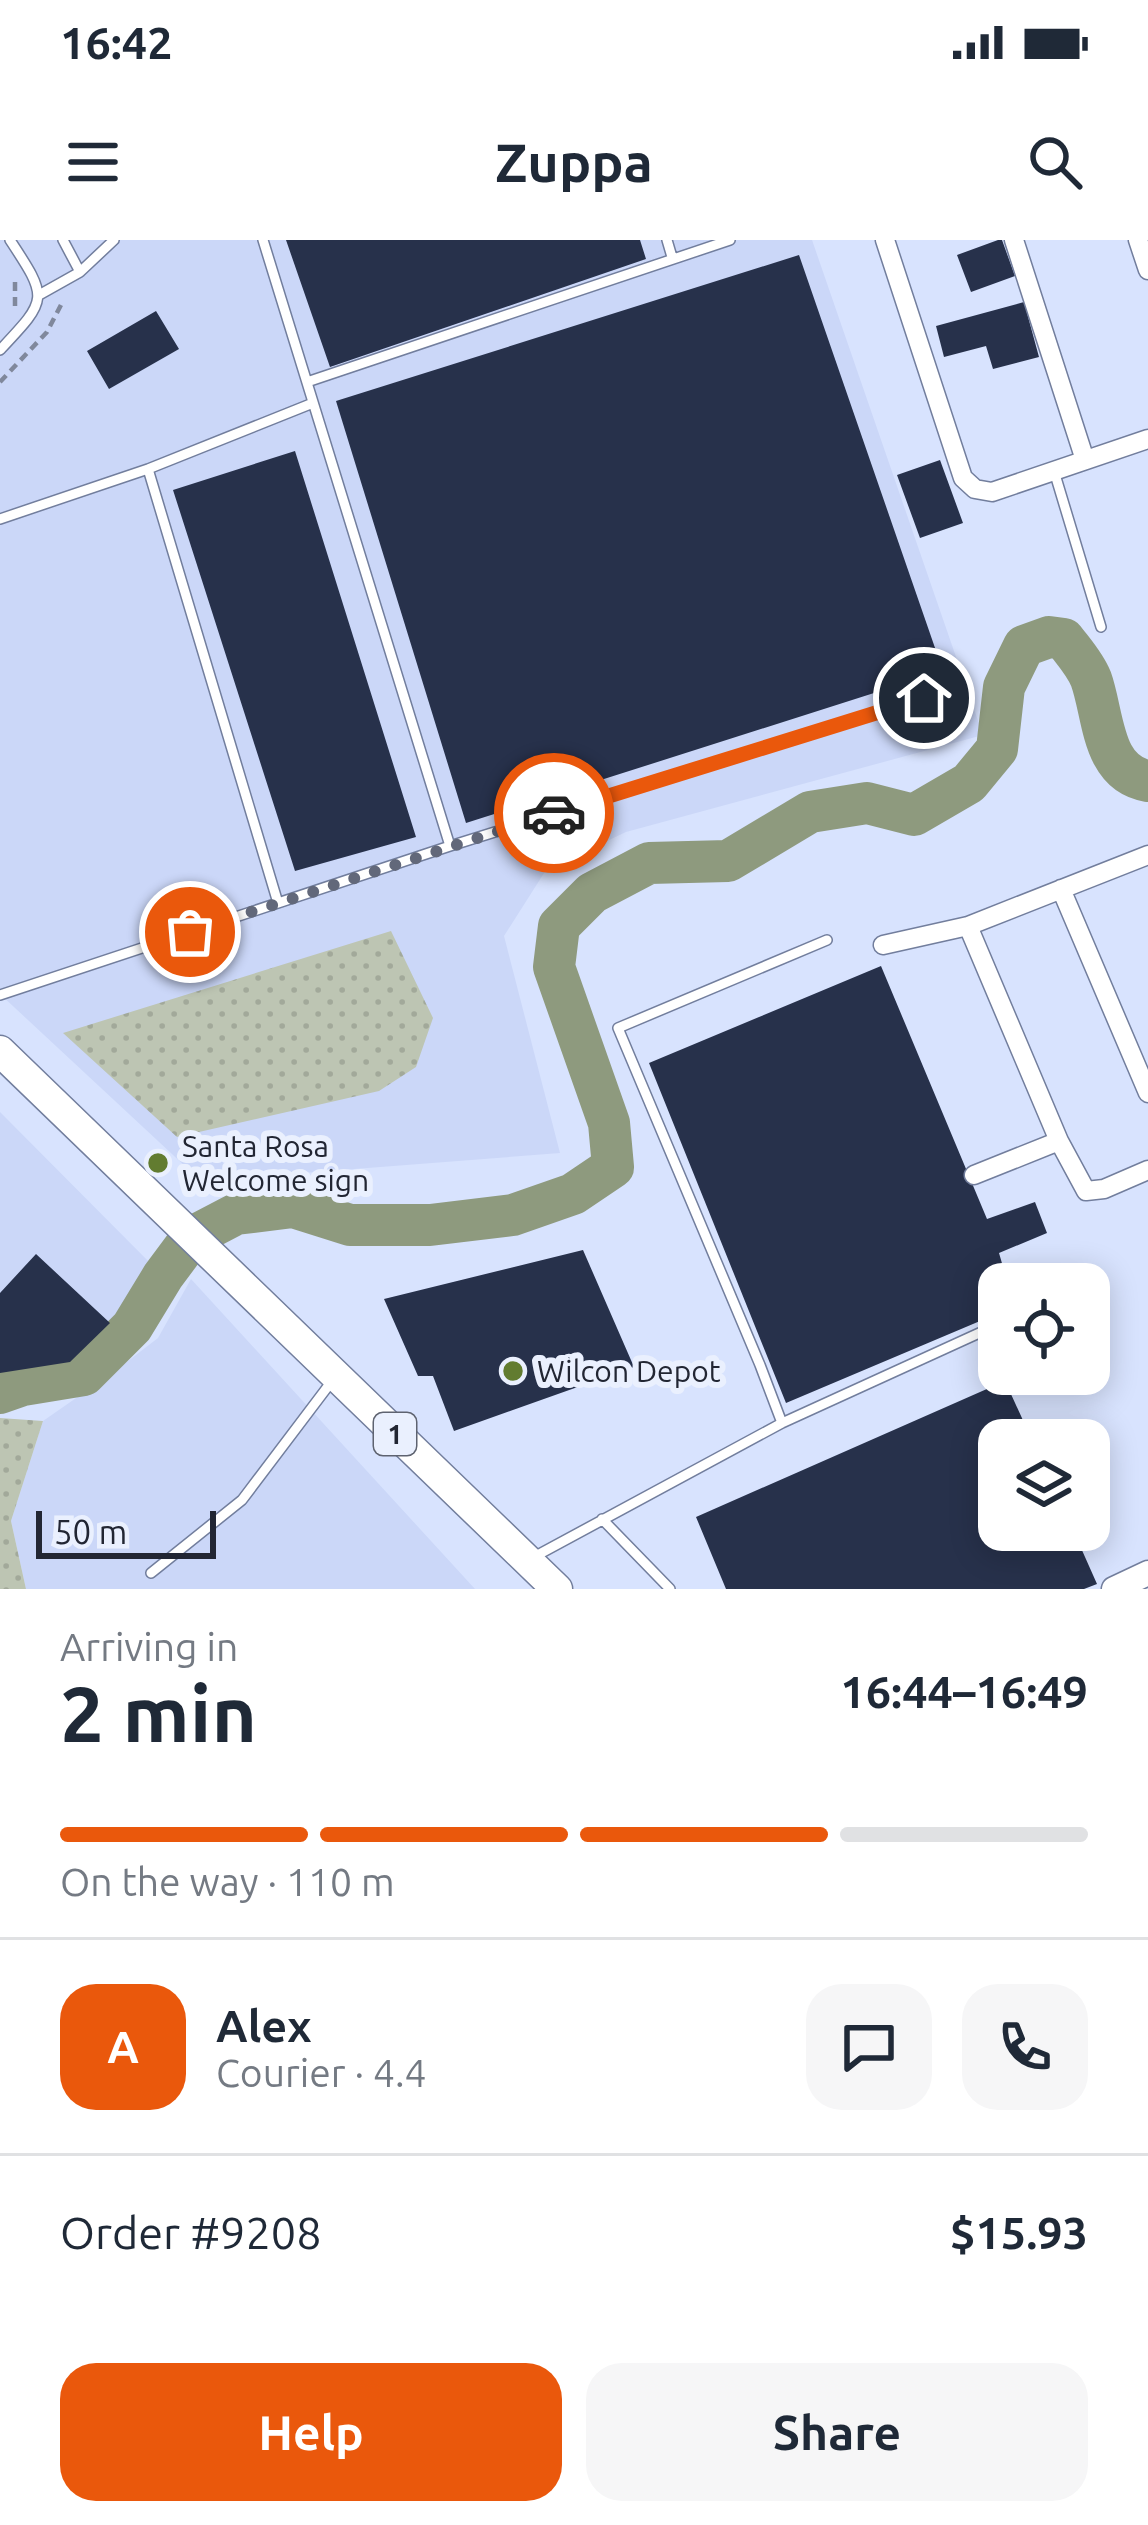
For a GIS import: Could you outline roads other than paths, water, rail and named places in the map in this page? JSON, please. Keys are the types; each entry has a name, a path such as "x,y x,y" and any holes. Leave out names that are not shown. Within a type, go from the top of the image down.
{"highway":[{"name":"1","path":"0,1052 557,1589"}],"street":[{"path":"885,240 963,478 975,489 992,492 1148,439"},
{"path":"1014,240 1085,460"},
{"path":"1138,240 1148,270"},
{"path":"883,945 968,926 1148,855"},
{"path":"1061,890 1148,1093"},
{"path":"968,926 1059,1141 1086,1191 1104,1189 1148,1170"},
{"path":"974,1174 1059,1141"},
{"path":"1114,1589 1148,1574"}],"lane":[{"path":"0,350 34,311 40,295 36,278 10,240"},
{"path":"63,240 80,272"},
{"path":"40,295 80,272 114,240"},
{"path":"263,240 450,846"},
{"path":"667,240 672,257"},
{"path":"307,382 730,240"},
{"path":"0,519 148,469 313,403"},
{"path":"148,469 278,903"},
{"path":"1054,471 1101,627"},
{"path":"0,995 450,846 924,698"},
{"path":"782,1424 617,1028 827,940"},
{"path":"527,1561 782,1424 978,1334"},
{"path":"151,1573 242,1500 335,1377"},
{"path":"602,1520 670,1589"}],"waterway":[{"path":"0,1393 84,1375 132,1327 192,1237 236,1214 293,1207 350,1225 430,1225 513,1215 573,1194 613,1167 609,1123 554,967 559,926 592,893 649,863 728,861 810,812 867,803 914,815 969,783 997,749 1004,687 1024,646 1049,637 1064,639 1091,679 1113,755 1133,776 1148,781"}],"place":[{"name":"Santa Rosa Welcome sign","path":"158,1163"},
{"name":"Wilcon Depot","path":"513,1371"}]}
